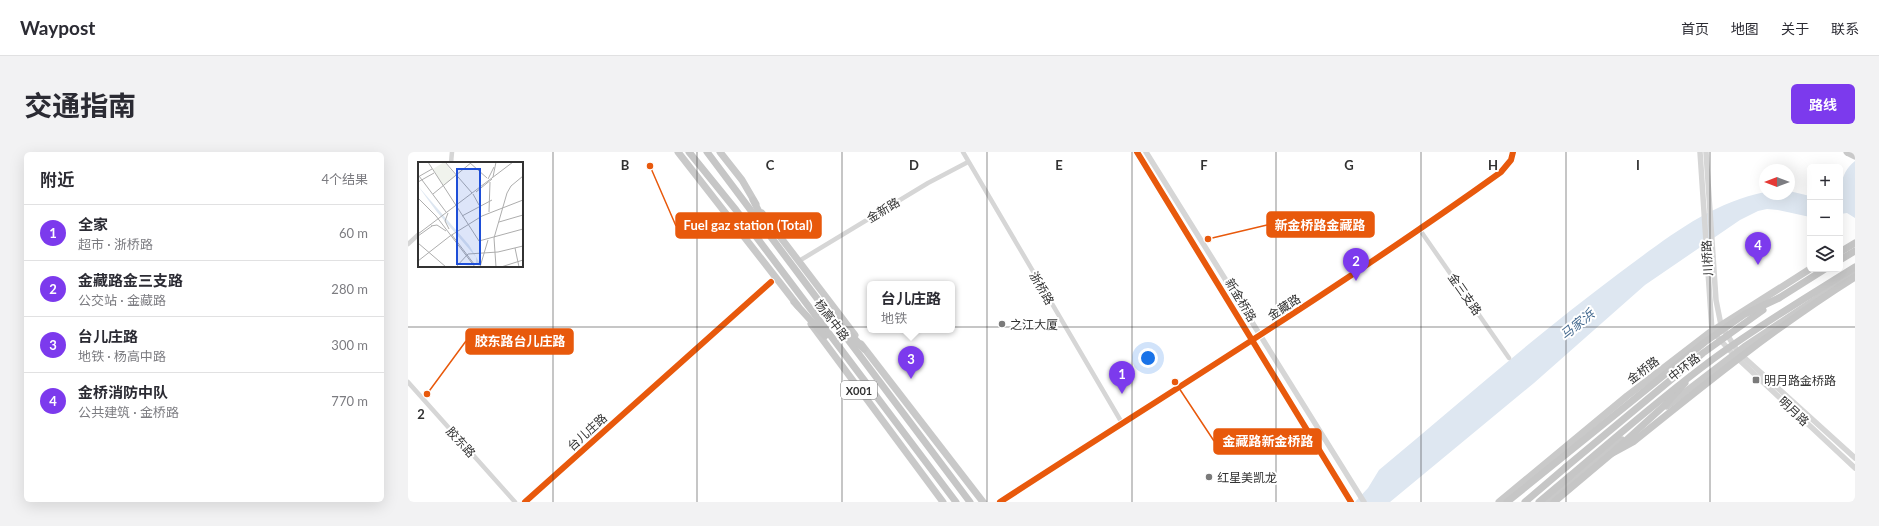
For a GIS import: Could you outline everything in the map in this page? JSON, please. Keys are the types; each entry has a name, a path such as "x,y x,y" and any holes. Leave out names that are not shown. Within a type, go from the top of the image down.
{"highway":[{"name":"杨高中路","path":"689,152 736,210 956,502"},
{"name":"杨高中路","path":"707,152 970,502"},
{"path":"753,200 779,249"},
{"path":"1843,249 1855,242"},
{"path":"1843,258 1855,251"},
{"name":"中环路","path":"1539,502 1692,375 1780,314 1855,267"},
{"path":"1794,287 1812,272"},
{"name":"中环路","path":"1525,502 1702,353 1794,287 1820,272"},
{"path":"1611,454 1633,442 1762,340 1822,297 1855,277"},
{"path":"814,296 864,349"},
{"path":"1507,502 1705,342 1745,314 1779,298"},
{"path":"794,302 857,371"},
{"path":"1554,502 1611,454 1666,404 1692,375"}],"main road":[{"name":"杨高中路","path":"678,152 774,279 794,302 943,502"},
{"name":"杨高中路","path":"720,152 742,180 753,200 864,349 983,502"},
{"path":"1847,152 1855,156"},
{"name":"金桥路","path":"1499,502 1627,396 1712,331 1807,271"},
{"path":"1546,502 1610,449 1736,353 1836,284 1855,273"}],"street":[{"path":"451,162 452,152"},
{"name":"浙桥路","path":"963,152 1122,423"},
{"name":"新金桥路","path":"1137,152 1350,500"},
{"name":"新金桥路","path":"1146,152 1364,502"},
{"name":"金藏路","path":"1000,502 1261,336 1420,230 1501,172 1511,160 1513,152"},
{"name":"川桥路","path":"1700,152 1706,189"},
{"name":"川桥路","path":"1706,152 1706,189 1710,262 1709,304 1712,331"},
{"name":"金新路","path":"799,261 928,183 968,162"},
{"name":"金三支路","path":"1420,230 1509,358"},
{"path":"408,244 418,235"},
{"name":"川桥路","path":"1710,262 1721,325 1736,353"},
{"name":"台儿庄路","path":"524,502 774,279"},
{"path":"1712,331 1736,353"},
{"name":"明月路","path":"1736,353 1855,458"},
{"name":"明月路","path":"1736,353 1855,468"},
{"name":"胶东路","path":"408,382 515,502"}],"water":[{"path":"1855,161 1855,218 1847,213 1843,214 1843,178 1849,166"},
{"name":"马家浜","path":"1795,192 1807,195 1807,216 1767,209 1758,211 1740,220 1645,285 1534,383 1390,502 1355,502 1368,488 1379,470 1497,370 1587,298 1652,249 1687,225 1706,214 1744,197 1759,193 1759,200 1795,200"}],"cycle path":[{"path":"1137,152 1351,502"},
{"path":"1000,502 1378,258 1501,172 1511,160 1513,152"},
{"path":"525,502 771,282"}],"place":[{"name":"Fuel gaz station (Total)","path":"650,166"},
{"name":"新金桥路金藏路","path":"1208,239"},
{"name":"金桥消防中队","path":"1758,265"},
{"name":"金藏路金三支路","path":"1356,281"},
{"name":"之江大厦","path":"1002,324"},
{"name":"台儿庄路","path":"911,379"},
{"name":"明月路金桥路","path":"1756,380"},
{"name":"金藏路新金桥路","path":"1175,382"},
{"name":"胶东路台儿庄路","path":"427,394"},
{"name":"全家","path":"1122,394"},
{"name":"红星美凯龙","path":"1209,477"}]}
